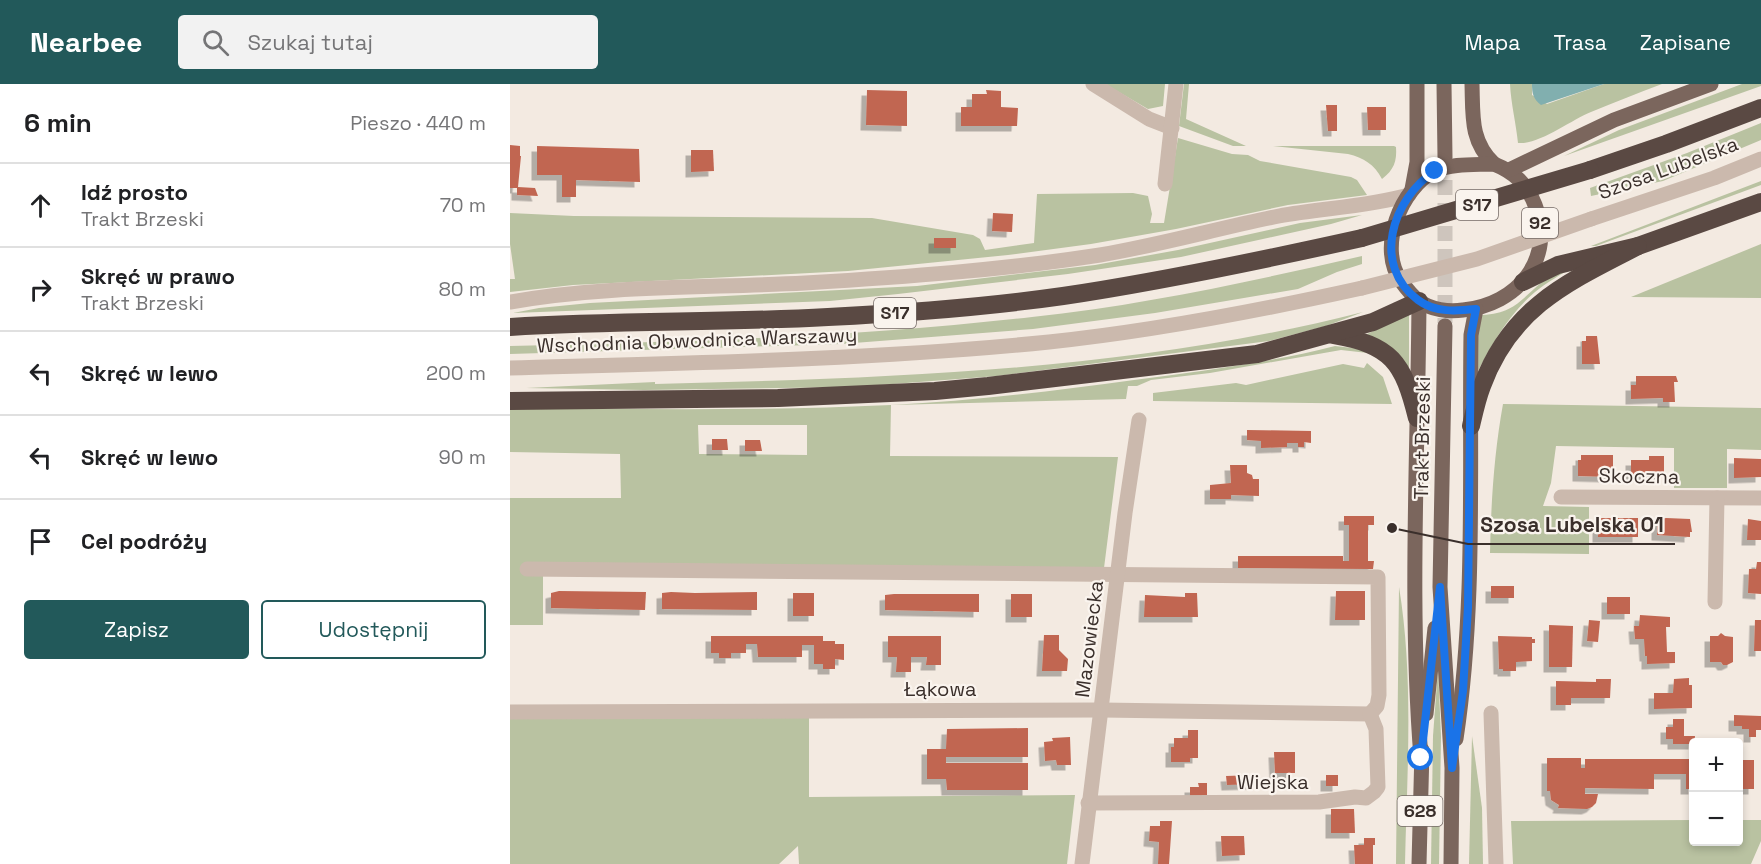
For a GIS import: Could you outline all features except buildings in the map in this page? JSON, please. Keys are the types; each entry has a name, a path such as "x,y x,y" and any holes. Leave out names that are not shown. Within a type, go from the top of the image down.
{"highway":[{"name":"S17","path":"510,327 612,321 828,317 1060,296 1185,276 1362,238 1590,170 1761,108"},
{"path":"1523,282 1558,265 1638,246 1761,202"},
{"path":"1471,426 1489,371 1505,341 1525,317 1566,284 1638,246"},
{"path":"510,401 778,398 935,391 1116,372 1257,354 1331,335 1384,318 1419,301"},
{"path":"1331,335 1375,346 1395,362 1405,375 1417,418"}],"main road":[{"path":"1410,193 1417,162 1417,84"},
{"path":"1444,84 1444,157"},
{"path":"1472,84 1473,120 1478,143 1494,164"},
{"path":"1509,170 1614,120 1711,84"},
{"name":"92","path":"1494,164 1509,170 1522,182 1531,197 1539,219 1541,232 1537,257 1532,269 1523,282 1504,298 1476,309 1444,310 1419,301 1397,276 1391,245 1398,212 1422,179 1435,171 1449,167 1494,164"},
{"path":"1419,301 1414,576 1421,758"},
{"path":"1452,768 1464,681 1468,607 1471,335 1476,309"},
{"name":"Trakt Brzeski","path":"1445,326 1440,587 1452,768 1451,864"},
{"name":"Trakt Brzeski","path":"1419,864 1421,758 1440,587"}],"street":[{"path":"1093,84 1149,119 1172,128"},
{"path":"1165,184 1176,84"},
{"name":"Szosa Lubelska","path":"1591,219 1714,178 1761,159"},
{"path":"510,302 571,294 806,283 999,268 1150,246 1307,211 1373,204 1410,193"},
{"name":"Wschodnia Obwodnica Warszawy","path":"510,368 939,351 1039,343 1194,322 1362,288 1477,258 1591,219"},
{"name":"Mazowiecka","path":"1082,864 1088,802 1139,420"},
{"name":"Skoczna","path":"1562,496 1761,498"},
{"path":"1715,602 1717,498"},
{"path":"527,569 1378,577 1379,695 1377,706 1370,714"},
{"name":"Łąkowa","path":"510,712 1102,710 1370,714"},
{"path":"1491,713 1496,864"},
{"name":"Wiejska","path":"1088,802 1319,802 1355,797 1366,798 1378,787 1376,729 1370,714"}],"green space":[{"path":"1105,84 1165,84 1163,106 1148,109"},
{"path":"1184,84 1189,84 1186,119 1246,146 1233,146 1179,126"},
{"path":"1510,84 1532,84 1532,95 1547,104 1604,84 1662,84 1591,112 1535,140 1518,143"},
{"path":"1742,84 1761,84 1761,86 1564,156 1619,130"},
{"path":"1761,123 1761,140 1663,181 1591,196 1590,188"},
{"path":"1178,138 1232,154 1248,155 1260,161 1351,177 1357,180 1367,195 1288,205 1176,229 1091,244 1008,255 848,271 573,285 510,292 510,279 515,279 510,244 510,213 574,216 872,218 973,235 980,239 985,250 1034,243 1037,194 1133,193 1148,196 1152,214 1150,223 1164,223"},
{"path":"1273,146 1394,146 1396,157 1392,169 1382,179 1364,160 1348,154"},
{"path":"1761,181 1761,185 1591,246"},
{"path":"1362,215 1181,257 1068,274 898,294 830,301 513,313 590,303 917,286 1095,265 1178,250 1300,223"},
{"path":"1761,244 1761,298 1631,297"},
{"path":"1362,256 1362,264 1298,289 1155,313 1033,329 841,344 510,354 510,346 836,334 1032,317 1156,299"},
{"path":"1574,266 1540,288 1517,310 1494,341 1476,375 1476,330 1482,315 1502,312 1510,308 1547,279"},
{"path":"1363,312 1326,326 1269,341 997,376 854,387 644,390 526,388 655,382 655,384 833,379 1011,368 1188,347 1276,332"},
{"path":"1409,314 1409,368 1400,358 1365,335"},
{"path":"1335,346 1361,349 1368,353 1341,350 1210,373 1151,380 1137,386 1128,386 1126,399 891,405 1043,392 1104,384 1235,366"},
{"path":"1367,363 1383,377 1392,404 1153,401 1153,393 1236,383 1246,385 1343,364 1364,368"},
{"path":"1503,404 1761,408 1761,450 1727,449 1727,488 1674,488 1674,448 1556,446 1551,483 1543,506 1589,507 1589,554 1490,553 1497,441"},
{"path":"891,405 890,456 1118,457 1103,576 543,574 543,625 510,625 510,498 621,498 620,454 510,452 510,408 700,409","holes":["698,425 807,425 807,455 699,454"]},
{"path":"1399,587 1404,621 1408,690 1405,864 1396,864"},
{"path":"1438,669 1441,736 1439,864 1431,864 1433,736"},
{"path":"510,715 809,715 809,797 1075,795 1067,864 799,864 798,846 779,864 510,864"},
{"path":"1472,736 1482,808 1483,864 1469,864"},
{"path":"1689,820 1689,846 1743,846 1743,820 1761,820 1761,841 1751,864 1513,864 1511,821"}],"water":[{"path":"1532,84 1604,84 1541,105 1534,96"}],"tunnel":[{"path":"1445,157 1445,323"}],"place":[{"name":"Szosa Lubelska 01","path":"1392,528"}],"route":[{"path":"1421,758 1440,587 1452,768 1463,691 1468,607 1471,335 1476,309 1457,311 1431,307 1419,301 1397,276 1391,245 1398,212 1412,190 1422,179 1435,171"}]}
